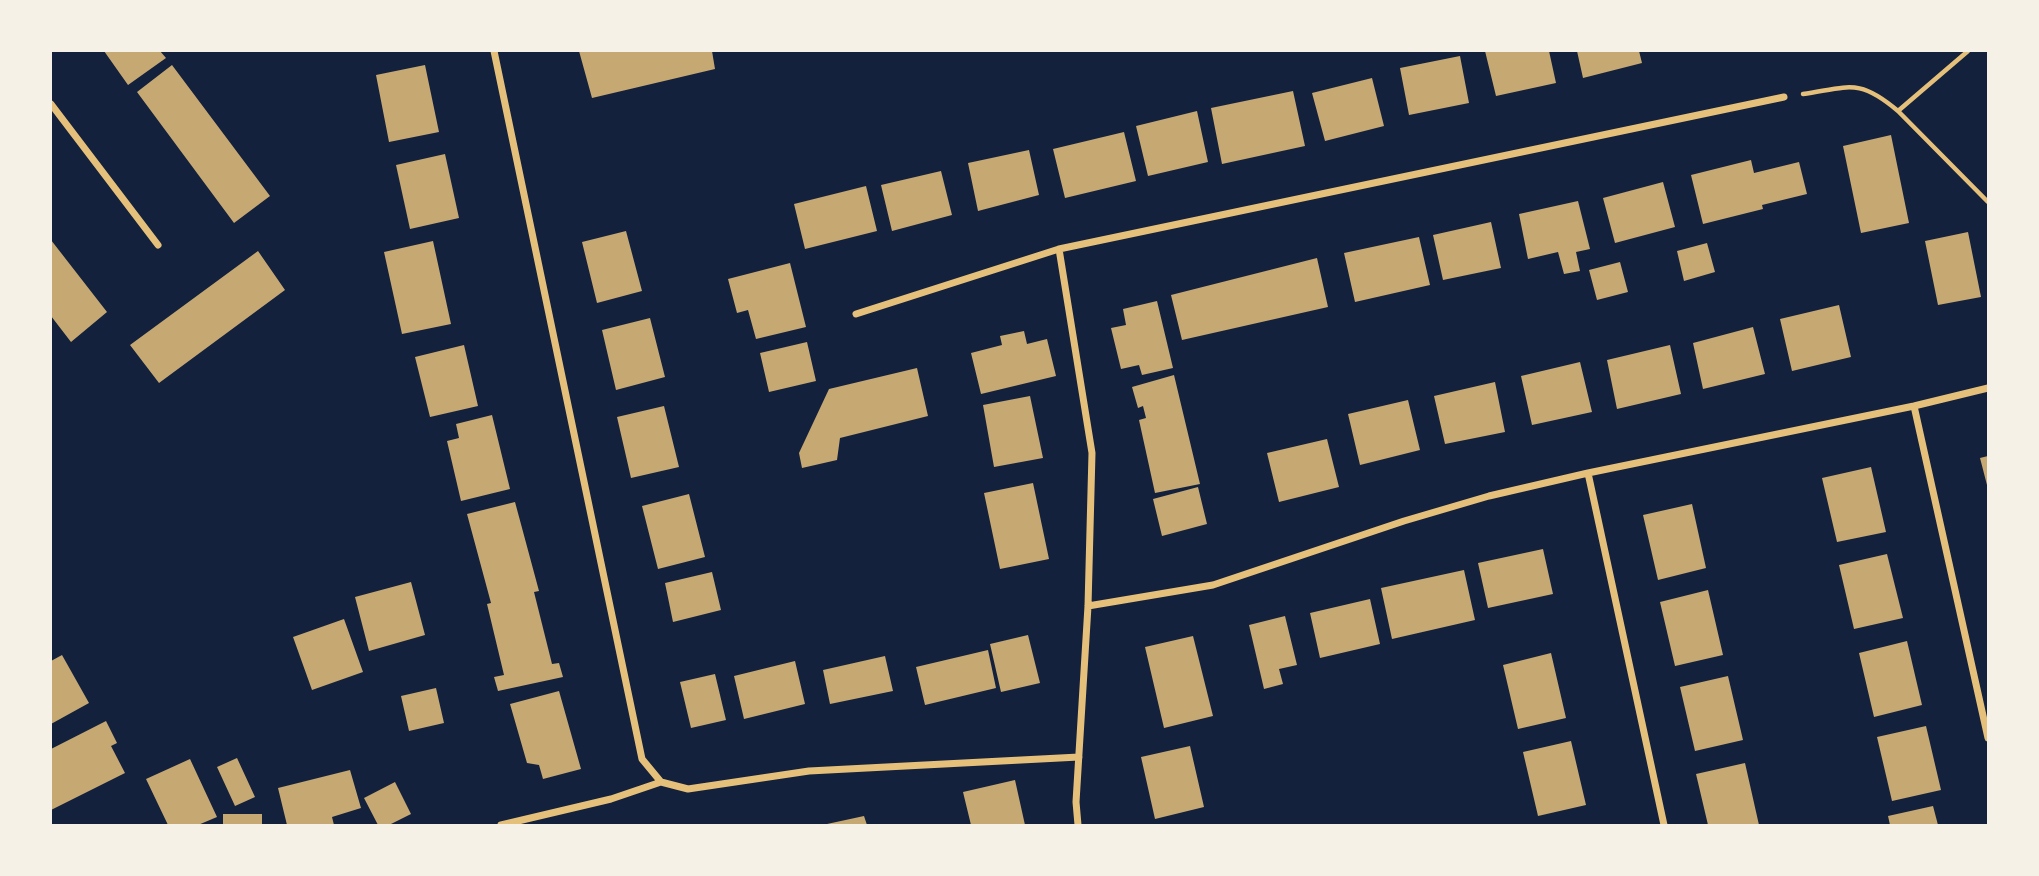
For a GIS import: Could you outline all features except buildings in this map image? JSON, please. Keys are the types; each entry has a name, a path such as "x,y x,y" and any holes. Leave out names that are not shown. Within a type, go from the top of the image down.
{"street":[{"path":"494,51 642,759 661,782"},
{"path":"856,314 1059,249 1784,97"},
{"path":"51,104 158,245"},
{"path":"1059,249 1091,453 1088,606 1076,803 1078,825"},
{"path":"1088,606 1213,585 1404,521 1489,496 1988,388"},
{"path":"1914,406 1988,738"},
{"path":"1588,473 1664,825"},
{"path":"501,825 611,799 661,782 688,789 809,771 1079,757"}],"path":[{"path":"1898,111 1968,51"},
{"path":"1784,97 1857,86 1878,94 1988,202"}]}
